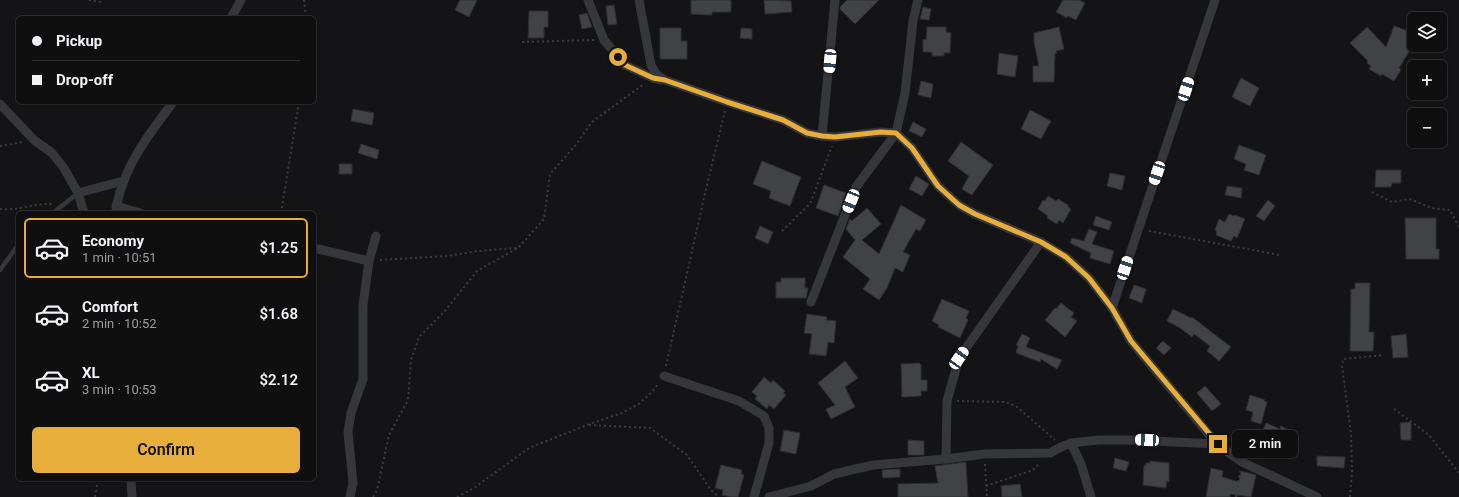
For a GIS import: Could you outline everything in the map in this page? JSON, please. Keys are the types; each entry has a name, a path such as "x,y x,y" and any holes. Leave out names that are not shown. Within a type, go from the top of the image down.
{"street":[{"path":"232,16 241,0"},
{"path":"588,0 604,40 625,65 653,78 665,80 783,120 807,133 835,137 881,132 896,133 912,148 938,186 959,205 975,214 1041,242 1066,257 1089,278 1112,308 1131,341 1218,444 1242,462 1317,497"},
{"path":"639,0 651,65 657,75 665,80"},
{"path":"822,136 835,0"},
{"path":"811,302 856,187 896,133 905,93 913,21 918,0"},
{"path":"1112,308 1215,0"},
{"path":"0,104 34,140 52,153 64,168 78,193 83,211"},
{"path":"116,210 124,181 136,153 173,104"},
{"path":"78,193 124,181"},
{"path":"350,497 353,483 348,432 351,413 363,379 363,305 369,261 376,236"},
{"path":"946,459 947,401 959,358 1041,242"},
{"path":"316,248 369,261"},
{"path":"664,376 739,401 764,416 769,428 769,443 754,497"},
{"path":"769,497 811,486 834,474 873,465 946,459 984,454 1050,453 1071,443 1099,440 1218,444"},
{"path":"1071,443 1081,464 1091,497"},
{"path":"131,481 132,497"}],"lane":[{"path":"55,211 78,193"},
{"path":"0,270 16,248"}],"path":[{"path":"89,0 101,2"},
{"path":"304,0 306,16"},
{"path":"522,42 604,40"},
{"path":"373,497 389,435 408,400 411,360 419,337 444,312 477,270 518,248 544,219 550,174 575,146 592,122 653,78"},
{"path":"457,497 474,488 529,448 622,413 639,404 653,391 664,376 727,102"},
{"path":"281,211 300,104"},
{"path":"782,231 810,204 835,137"},
{"path":"0,146 34,140"},
{"path":"1372,192 1392,202 1410,199 1431,208 1450,210 1459,227"},
{"path":"0,209 8,210 45,203 63,204"},
{"path":"1138,229 1280,255"},
{"path":"369,261 446,256 478,251 518,248"},
{"path":"1350,497 1352,472 1351,434 1342,366 1343,359 1383,355"},
{"path":"947,401 1006,402 1016,406 1062,447"},
{"path":"1394,409 1429,435 1459,473"},
{"path":"587,425 650,428 687,455 711,490 719,497"},
{"path":"986,486 1033,470 1050,453"},
{"path":"984,454 987,497"},
{"path":"1236,497 1242,462"},
{"path":"95,497 98,481"}],"building":[{"path":"460,0 477,0 469,17 455,10"},
{"path":"691,0 731,0 731,12 712,12 712,15 691,14"},
{"path":"764,0 791,1 792,12 765,14"},
{"path":"847,0 879,0 855,24 840,9 840,7"},
{"path":"1063,0 1079,0 1085,3 1076,20 1068,16 1067,18 1056,12"},
{"path":"614,5 617,24 608,25 606,6"},
{"path":"923,7 931,9 929,20 920,19"},
{"path":"529,11 548,11 548,27 544,27 544,38 528,38"},
{"path":"587,13 592,27 582,29 579,15"},
{"path":"1394,26 1407,31 1407,52 1409,52 1399,68 1401,70 1394,81 1369,69 1371,66 1367,63 1368,61 1350,43 1367,27 1386,47"},
{"path":"927,27 946,27 946,32 951,33 950,53 944,53 944,56 932,56 932,52 923,52 923,39 926,40"},
{"path":"1059,27 1064,49 1056,51 1057,53 1055,53 1054,82 1033,82 1033,66 1039,66 1034,42 1034,33"},
{"path":"660,28 681,28 681,41 687,41 687,59 660,59"},
{"path":"741,28 752,29 752,39 740,38"},
{"path":"999,53 1018,56 1015,77 997,74"},
{"path":"1241,78 1259,88 1250,106 1232,97"},
{"path":"921,81 933,84 931,98 918,95"},
{"path":"353,109 374,113 372,125 351,121"},
{"path":"1030,110 1051,121 1041,139 1021,129"},
{"path":"913,122 926,129 922,137 909,131"},
{"path":"961,142 993,165 972,195 962,189 969,176 948,161"},
{"path":"361,144 379,150 377,159 358,153"},
{"path":"1239,145 1266,155 1259,175 1244,170 1246,164 1234,159"},
{"path":"762,161 801,177 790,206 769,198 771,191 753,184"},
{"path":"339,164 352,164 352,174 339,174"},
{"path":"1376,170 1401,170 1401,183 1392,183 1391,187 1375,187"},
{"path":"1110,173 1125,176 1122,190 1107,186"},
{"path":"916,176 929,184 922,196 909,189"},
{"path":"824,185 846,193 838,216 816,208"},
{"path":"1227,186 1242,188 1241,198 1225,195"},
{"path":"1048,196 1056,201 1058,199 1068,205 1071,209 1063,223 1059,220 1057,224 1047,218 1048,216 1038,209 1043,200 1045,201"},
{"path":"1268,200 1275,206 1264,221 1256,216"},
{"path":"901,205 926,220 920,231 916,229 903,252 910,255 903,272 895,268 887,288 879,300 863,289 870,279 843,257 855,240 846,229 850,219 852,221 867,208 881,224 862,240 879,254"},
{"path":"1229,214 1245,219 1237,238 1234,236 1231,241 1216,235 1217,231 1215,230 1219,219 1225,222"},
{"path":"1096,216 1112,222 1109,230 1093,225"},
{"path":"1405,218 1436,218 1436,249 1439,249 1439,259 1406,259"},
{"path":"760,226 773,232 768,244 755,238"},
{"path":"1089,229 1097,232 1092,244 1114,251 1110,264 1090,258 1091,253 1070,243 1072,238 1084,241"},
{"path":"781,278 805,278 805,288 808,288 806,298 776,298 776,282 781,282"},
{"path":"1355,283 1370,283 1369,332 1374,332 1373,351 1350,351 1351,289 1355,289"},
{"path":"1134,285 1146,289 1142,303 1129,298"},
{"path":"942,299 969,311 966,318 968,320 960,338 938,327 939,325 932,321"},
{"path":"1061,303 1074,313 1071,317 1077,321 1065,337 1045,320"},
{"path":"1173,309 1191,318 1192,317 1231,347 1219,361 1207,351 1210,346 1194,334 1192,337 1167,321"},
{"path":"807,314 827,317 826,320 836,321 834,343 828,342 826,356 809,354 812,334 804,333"},
{"path":"1022,334 1030,338 1026,347 1062,360 1057,369 1041,359 1040,362 1016,353 1018,346 1016,345"},
{"path":"1406,334 1408,357 1393,358 1391,336"},
{"path":"1163,341 1171,348 1164,355 1156,348"},
{"path":"845,361 858,378 845,387 855,407 831,419 826,409 835,405 818,383"},
{"path":"919,363 921,365 921,380 927,380 927,391 921,391 921,396 902,397 901,364"},
{"path":"764,377 771,383 773,380 785,391 783,393 786,395 774,409 769,405 767,409 755,399 757,396 752,392"},
{"path":"1205,386 1221,404 1212,411 1197,393"},
{"path":"1250,395 1267,402 1261,424 1251,421 1253,412 1246,410"},
{"path":"1411,422 1411,440 1401,440 1400,423"},
{"path":"1266,423 1280,429 1281,426 1295,433 1290,445 1287,444 1283,454 1273,449 1274,447 1266,444 1267,440 1262,438 1264,433 1262,432"},
{"path":"784,430 800,433 796,454 780,451"},
{"path":"908,440 924,441 924,455 908,455"},
{"path":"1317,456 1345,457 1344,468 1317,466"},
{"path":"1115,458 1129,462 1126,471 1113,468"},
{"path":"1150,461 1169,463 1169,482 1167,481 1166,488 1143,485 1144,465 1146,466 1146,463 1150,463"},
{"path":"966,462 968,497 898,497 898,484 938,483 935,466"},
{"path":"721,465 742,470 741,474 744,475 738,497 722,495 723,490 715,488"},
{"path":"1211,468 1223,471 1222,477 1239,482 1241,471 1256,475 1251,497 1230,494 1230,497 1206,497"},
{"path":"900,469 900,477 883,478 882,470"},
{"path":"1020,484 1022,497 1002,497 1001,486"}],"route":[{"path":"618,57 625,65 653,78 665,80 783,120 807,133 835,137 881,132 896,133 912,148 938,186 959,205 975,214 1041,242 1066,257 1089,278 1112,308 1131,341 1218,444"}]}
